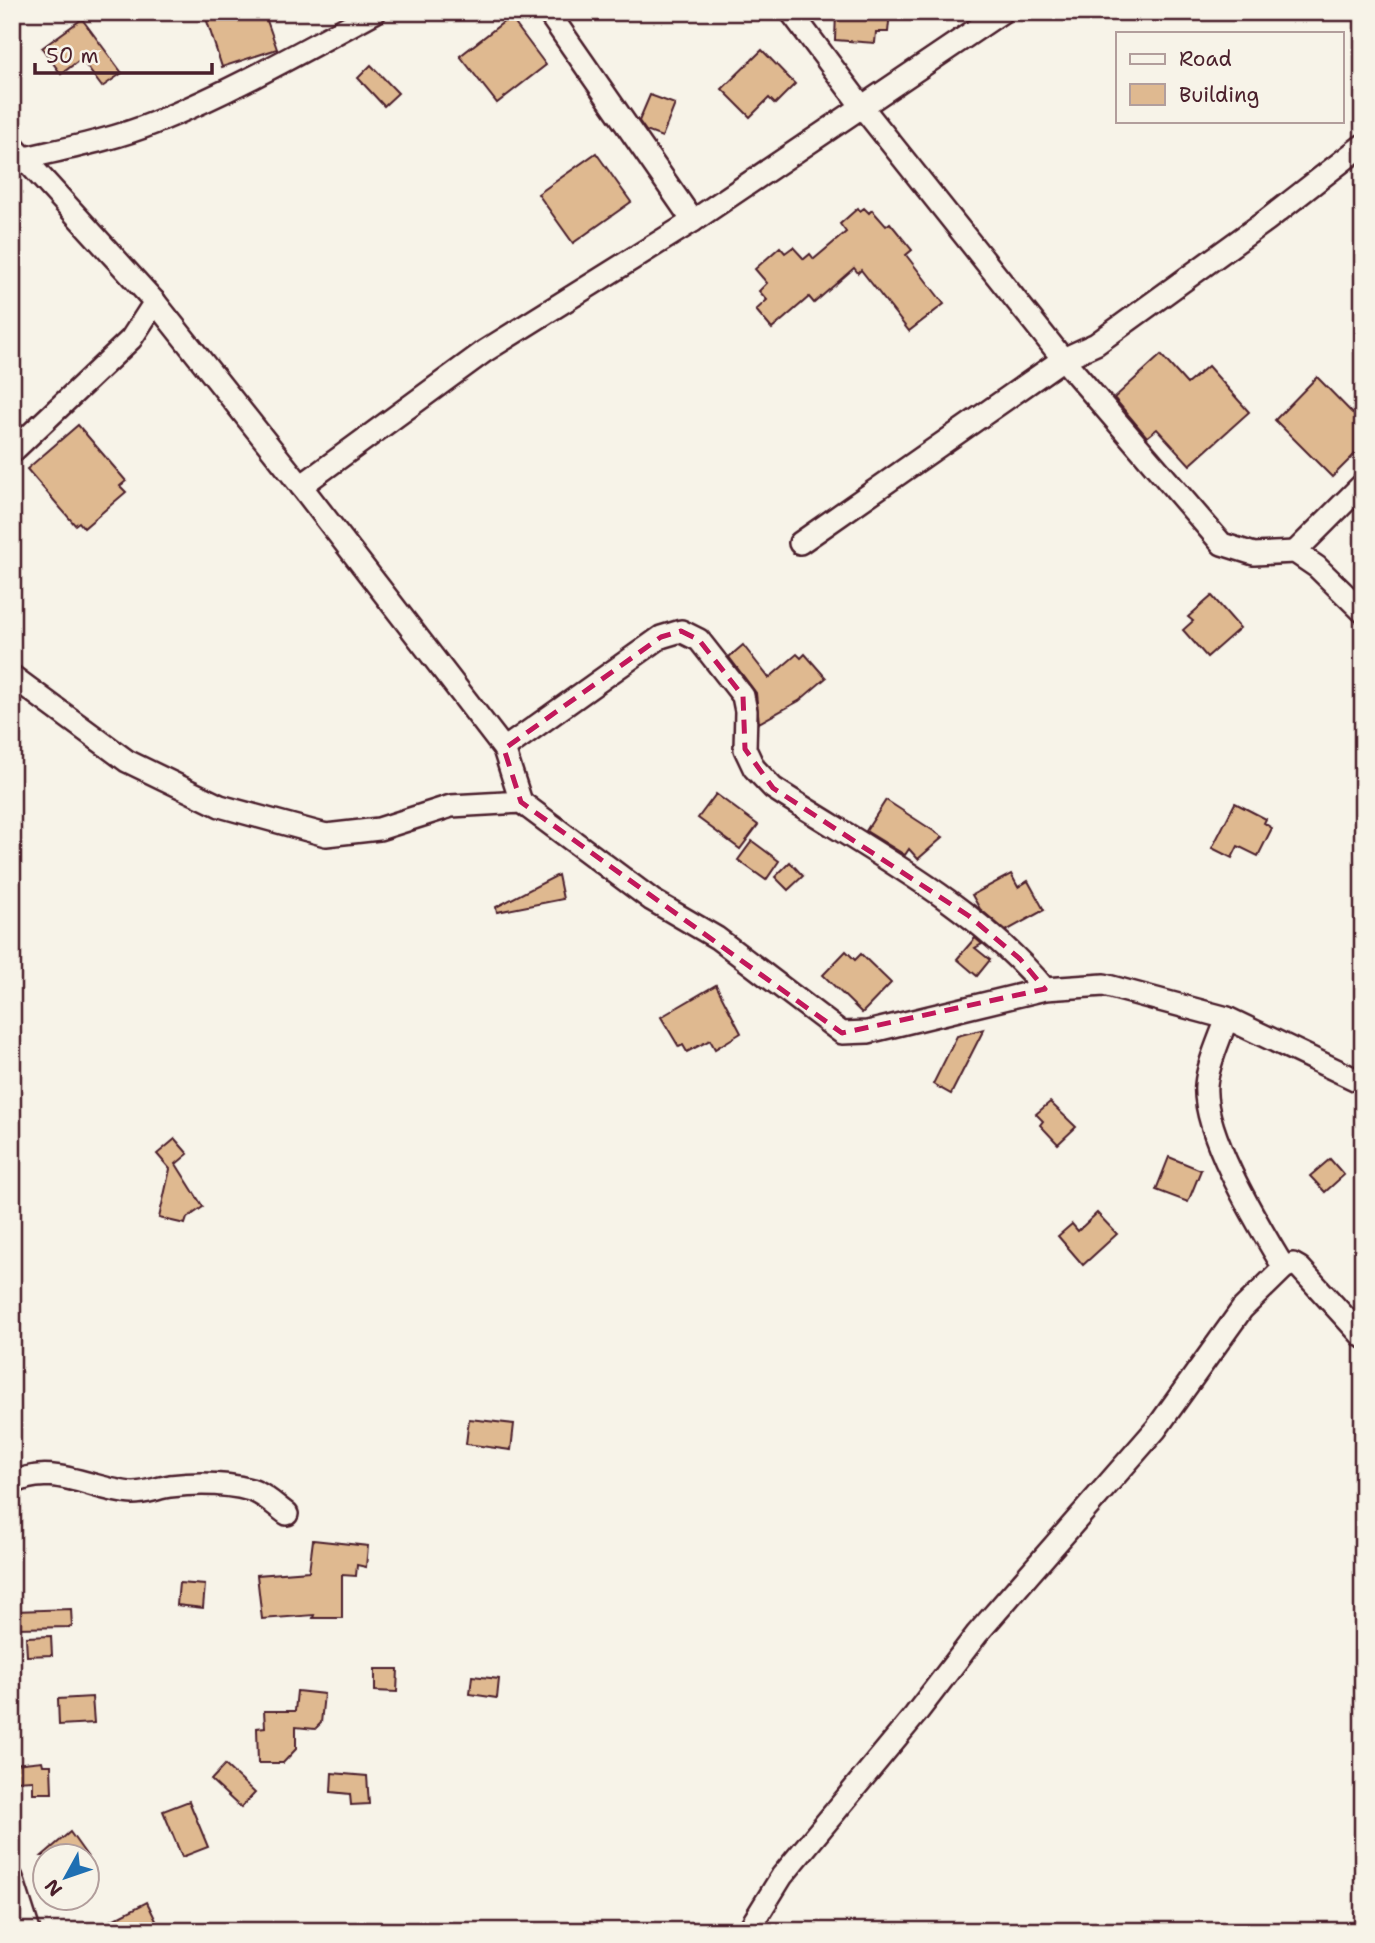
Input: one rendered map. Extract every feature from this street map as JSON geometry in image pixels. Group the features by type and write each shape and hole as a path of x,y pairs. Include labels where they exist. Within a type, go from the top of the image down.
{"street":[{"path":"18,151 101,141 154,123 237,84 375,12"},
{"path":"548,12 693,222"},
{"path":"791,12 863,108 1063,359 1222,544 1254,554 1295,552 1317,567 1363,612"},
{"path":"301,486 485,351 693,222 1002,12"},
{"path":"800,543 1063,359 1096,344 1363,145"},
{"path":"18,151 155,302 301,486 504,749 521,802 652,900 717,938 842,1033 868,1032 1045,989 1104,985 1227,1018 1363,1083"},
{"path":"12,452 131,339 155,302"},
{"path":"1295,552 1363,484"},
{"path":"504,749 661,637 681,631 699,640 743,696 746,712 745,749 754,768 773,788 969,916 1020,959 1045,989"},
{"path":"12,676 127,761 220,806 326,835 379,829 451,806 521,802"},
{"path":"1227,1018 1206,1083 1207,1101 1237,1187 1284,1268"},
{"path":"748,1931 782,1876 915,1715 976,1634 1156,1429 1242,1309 1284,1268 1293,1264 1300,1268 1363,1337"},
{"path":"12,1484 23,1478 45,1476 79,1479 137,1493 168,1486 226,1485 254,1491 287,1514"},
{"path":"12,1878 29,1931"}],"highlighted area":[{"path":"681,631 699,640 743,696 745,749 773,788 969,916 1020,959 1045,989 842,1033 521,802 504,749 661,637"}],"building":[{"path":"204,12 264,12 277,49 222,67"},
{"path":"836,12 890,12 888,32 876,32 875,43 835,40"},
{"path":"510,17 546,65 497,103 460,56"},
{"path":"82,19 122,73 102,87 81,59 61,74 42,48"},
{"path":"762,50 795,84 775,104 769,98 750,117 722,89"},
{"path":"371,65 398,93 384,106 358,78"},
{"path":"650,95 675,104 662,137 646,131 639,121"},
{"path":"596,153 631,202 573,243 538,194"},
{"path":"858,208 860,211 864,208 869,213 872,210 886,226 890,223 912,250 906,255 944,304 909,331 861,270 858,273 854,268 814,303 809,297 772,329 756,310 767,300 759,291 767,283 755,269 780,247 785,253 793,247 804,259 810,254 814,259 846,232 840,224"},
{"path":"1161,355 1187,384 1208,366 1249,412 1190,465 1157,429 1147,437 1114,398"},
{"path":"1317,377 1363,424 1363,446 1332,477 1275,420"},
{"path":"78,425 126,481 120,486 126,492 84,528 79,522 75,525 27,469"},
{"path":"1212,596 1240,628 1207,657 1183,630 1193,621 1188,617"},
{"path":"743,645 769,678 797,654 801,658 805,654 826,678 799,701 759,723 756,693 729,657"},
{"path":"716,794 758,825 740,849 698,818"},
{"path":"886,800 943,837 918,859 909,849 905,855 866,831"},
{"path":"1235,803 1266,819 1264,823 1272,828 1258,856 1238,846 1232,858 1212,848"},
{"path":"752,841 779,861 766,880 738,860"},
{"path":"790,862 803,876 788,890 775,877"},
{"path":"1011,874 1018,887 1028,881 1044,910 1006,931 980,909 972,895"},
{"path":"558,875 563,899 497,912 496,907"},
{"path":"975,938 982,944 975,948 990,960 977,976 957,959"},
{"path":"846,951 855,960 861,954 891,983 862,1013 823,975"},
{"path":"716,985 741,1033 715,1049 710,1040 687,1052 683,1045 679,1047 661,1017"},
{"path":"984,1029 951,1094 933,1084 957,1036"},
{"path":"1050,1102 1076,1127 1058,1144 1040,1125 1043,1121 1036,1114"},
{"path":"175,1139 188,1154 176,1164 203,1207 187,1218 185,1224 159,1218 170,1169 157,1154"},
{"path":"1169,1157 1201,1170 1188,1202 1156,1190"},
{"path":"1330,1159 1344,1175 1325,1192 1310,1176"},
{"path":"1097,1213 1117,1234 1083,1265 1058,1236 1072,1224 1078,1231"},
{"path":"469,1419 514,1424 511,1450 466,1444"},
{"path":"313,1540 368,1546 366,1567 357,1565 356,1576 342,1575 342,1618 313,1618 314,1615 262,1619 257,1575 309,1571"},
{"path":"179,1583 205,1585 203,1608 177,1605"},
{"path":"71,1609 72,1627 15,1628 15,1611"},
{"path":"51,1636 52,1655 27,1656 26,1637"},
{"path":"375,1669 398,1669 397,1692 375,1691"},
{"path":"472,1676 499,1679 497,1698 470,1694"},
{"path":"297,1691 324,1694 321,1723 315,1729 296,1727 296,1749 283,1763 258,1763 257,1728 265,1727 264,1711 295,1711"},
{"path":"92,1697 94,1723 59,1725 58,1699"},
{"path":"42,1761 43,1765 51,1765 52,1793 33,1793 33,1780 15,1781 14,1764"},
{"path":"225,1765 255,1793 241,1808 211,1780"},
{"path":"332,1773 367,1776 369,1804 351,1805 350,1794 331,1792"},
{"path":"189,1801 208,1847 182,1857 163,1811"},
{"path":"70,1832 77,1842 58,1842"},
{"path":"147,1902 161,1931 91,1931"}]}
